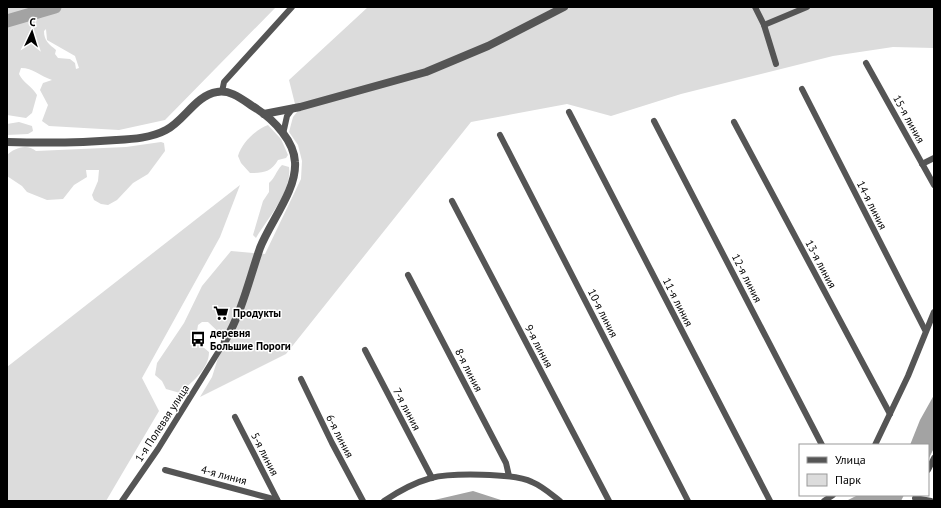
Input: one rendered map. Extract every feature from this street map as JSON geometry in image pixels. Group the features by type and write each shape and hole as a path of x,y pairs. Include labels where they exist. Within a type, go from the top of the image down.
{"street":[{"path":"222,92 224,82 292,7"},
{"path":"264,114 293,108 426,72 488,46 564,7"},
{"path":"755,7 764,25 776,64"},
{"path":"764,25 807,7"},
{"name":"15-я линия","path":"866,62 934,185"},
{"name":"14-я линия","path":"802,89 925,330"},
{"path":"7,142 47,144 92,142 154,135 167,130 176,124 210,94 222,92 236,95 264,114 283,134 294,154 294,177 261,248 241,308 225,341"},
{"path":"283,134 287,116 293,108"},
{"name":"11-я линия","path":"569,112 770,501"},
{"name":"12-я линия","path":"654,121 821,444"},
{"name":"13-я линия","path":"734,122 890,414"},
{"name":"10-я линия","path":"500,135 688,501"},
{"path":"922,164 934,158"},
{"name":"9-я линия","path":"452,201 609,501"},
{"name":"8-я линия","path":"408,275 506,463 509,476"},
{"path":"875,444 908,376 925,330 934,312"},
{"name":"1-я Полевая улица","path":"122,501 158,449 225,341"},
{"name":"7-я линия","path":"365,350 432,478"},
{"name":"6-я линия","path":"302,379 332,443 363,501"},
{"name":"5-я линия","path":"235,417 278,500"},
{"path":"929,468 934,458"},
{"name":"4-я линия","path":"165,470 278,500"},
{"path":"384,501 404,488 432,478 474,475 509,476 531,481 560,501"},
{"path":"915,498 931,501"}],"green space":[{"path":"7,7 276,7 165,120 119,130 49,126 42,121 48,105 40,90 43,83 52,80 25,68 21,68 19,74 37,95 32,113 26,118 7,115","holes":["46,29 47,40 75,56 79,68 76,69 75,63 70,59 58,58 55,54 56,50 47,42 44,31"]},
{"path":"368,7 934,7 934,48 893,47 833,56 681,94 611,116 567,104 471,122 286,354 200,397 212,377 218,358 228,341 208,322 202,322 198,325 196,337 203,347 209,352 203,370 180,393 166,389 162,381 155,375 157,363 184,323 202,286 231,251 265,254 301,179 302,161 298,145 289,132 293,117 297,112 289,80"},
{"path":"19,122 32,126 33,131 28,134 7,135 7,124"},
{"path":"268,125 281,139 288,155 286,158 278,160 273,167 267,171 250,173 241,163 238,156 243,146 250,138 258,130"},
{"path":"161,142 164,143 165,151 148,174 133,183 117,200 108,205 101,204 94,200 92,195 98,181 99,170 86,170 87,177 74,185 63,199 47,200 27,192 22,186 7,176 7,155 13,150 21,147 29,147 36,151 126,147"},
{"path":"282,165 289,167 287,186 278,204 256,238 253,235 263,201 269,192 269,183"},
{"path":"240,185 220,237 142,378 159,411 106,501 7,501 7,367"}],"shaded area":[{"path":"934,395 934,448 929,458 929,444 910,444 920,420"},
{"path":"473,491 504,501 430,501"},
{"path":"856,496 904,496 901,501 846,501"}],"waterway":[{"path":"7,21 55,7"}],"place":[{"name":"Продукты","path":"221,313"},
{"name":"деревня Большие Пороги","path":"198,339"}]}
